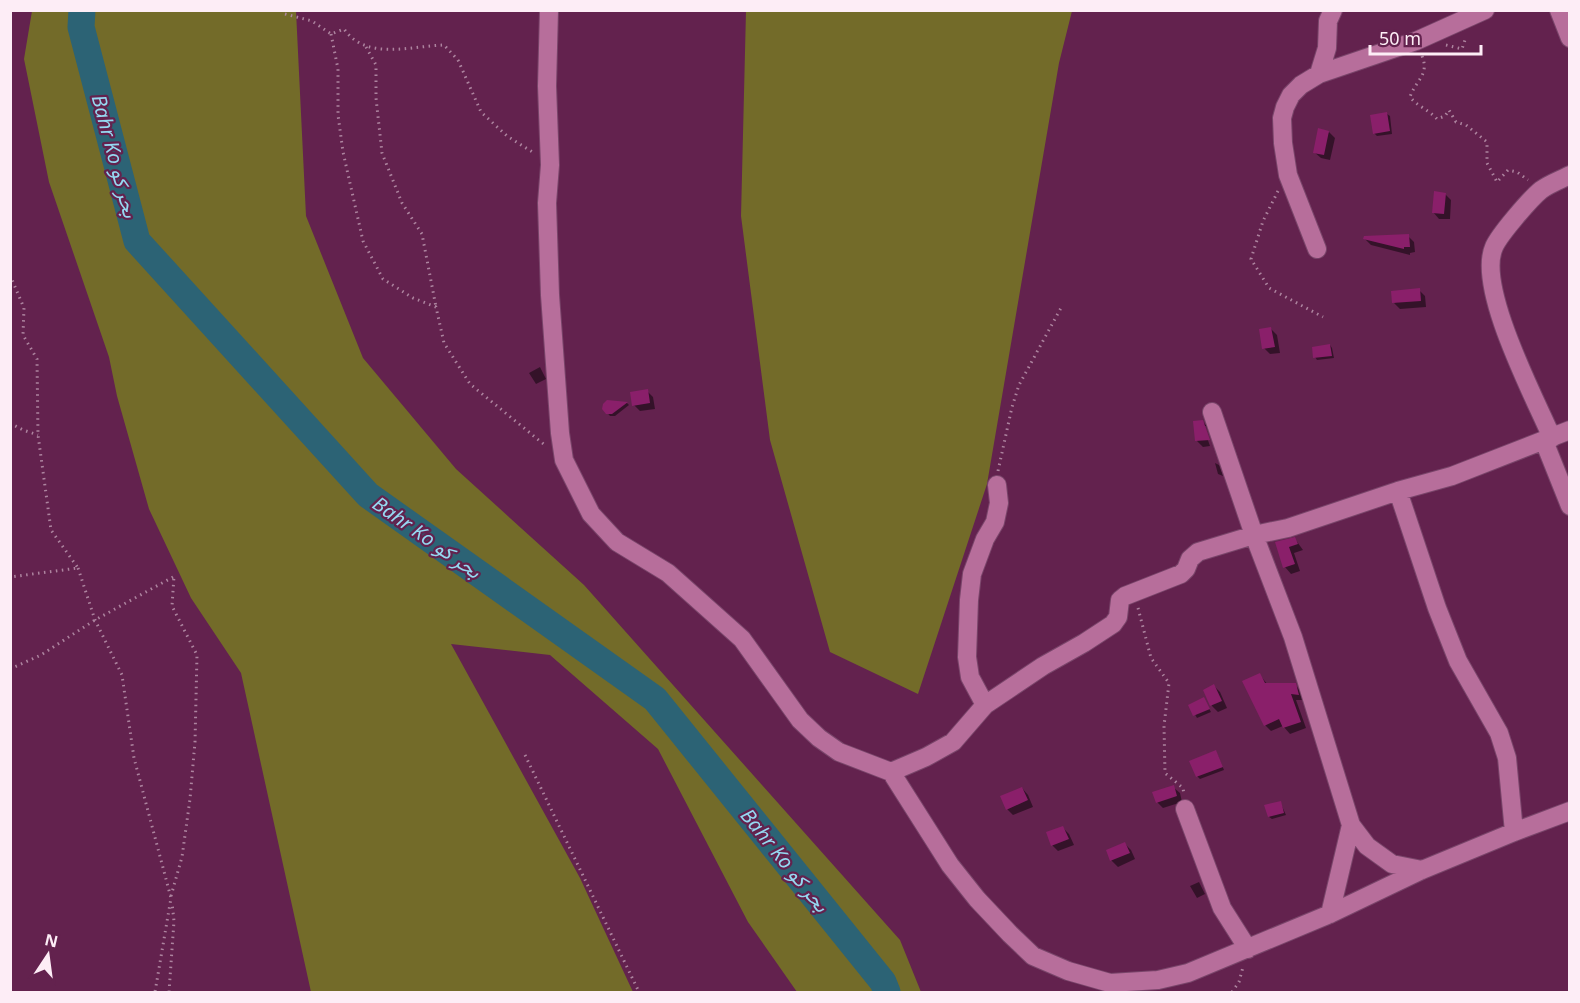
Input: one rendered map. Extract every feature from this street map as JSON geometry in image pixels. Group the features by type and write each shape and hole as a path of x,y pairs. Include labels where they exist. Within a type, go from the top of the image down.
{"street":[{"path":"549,10 547,86 550,165 547,203 549,273 560,433 564,460 591,514 617,542 668,573 742,639 800,720 819,738 839,752 891,772 951,865 976,899 1033,956 1068,971 1110,983 1158,980 1188,973 1330,914 1422,870 1514,831 1569,811"},
{"path":"1319,74 1327,48 1328,21 1333,10"},
{"path":"1436,32 1445,10"},
{"path":"1317,249 1288,175 1282,131 1285,106 1291,95 1301,85 1319,74 1416,41 1485,10"},
{"path":"1559,10 1569,38"},
{"path":"1327,48 1354,62"},
{"path":"1569,175 1542,189 1516,218 1494,247 1491,266 1494,297 1505,331 1548,440 1569,506"},
{"path":"1212,412 1254,535 1293,637 1351,825 1367,846 1392,864 1422,870"},
{"path":"891,772 953,742 985,705 1043,666 1113,624 1118,617 1120,600 1125,596 1181,574 1190,559 1198,552 1254,535 1288,528 1398,491 1452,476 1569,430"},
{"path":"985,705 970,678 967,657 969,600 975,566 985,539 995,522 999,504 997,485"},
{"path":"1398,491 1437,608 1458,661 1499,733 1507,758 1514,831"},
{"path":"1185,809 1222,908 1248,949"},
{"path":"1330,914 1351,825"}],"path":[{"path":"285,14 312,21 331,34 338,69 338,115 343,152 363,241 383,279 413,298 436,307"},
{"path":"331,34 344,29 351,38 366,47 384,49 444,45 458,60 481,112 507,136 550,165"},
{"path":"1416,41 1418,53 1425,64 1422,80 1410,97 1437,119 1445,117 1449,110 1456,122 1466,125 1487,142 1487,163 1497,182 1508,170 1517,172 1542,189"},
{"path":"366,47 376,65 376,98 382,153 402,203 422,234 444,343 470,384 564,460"},
{"path":"1288,175 1284,178 1263,221 1251,259 1269,288 1323,317"},
{"path":"10,275 24,308 23,335 37,359 38,435 51,530 78,568 95,620 122,675 134,758 171,898 174,921 170,993"},
{"path":"997,485 999,462 1019,385 1062,306"},
{"path":"10,423 38,435"},
{"path":"10,578 78,568"},
{"path":"10,669 41,655 95,620 174,576 172,606 197,655 195,742 182,857 171,898 155,993"},
{"path":"1135,592 1151,658 1169,683 1164,726 1165,773 1183,788 1185,809"},
{"path":"525,755 639,993"},
{"path":"1232,993 1239,982 1248,949"}],"shaded area":[{"path":"32,11 296,11 306,216 363,358 456,469 584,585 900,940 921,992 797,992 748,922 658,749 550,655 451,644 580,878 633,992 311,992 241,673 191,598 149,509 117,396 109,357 49,182 24,59"},
{"path":"746,11 1072,11 1059,63 987,484 918,694 830,652 770,440 741,216"}],"building":[{"path":"1387,112 1390,131 1373,134 1370,115"},
{"path":"1318,128 1329,131 1324,155 1313,153"},
{"path":"1434,191 1446,193 1444,214 1432,213"},
{"path":"1409,234 1410,247 1404,247 1404,249 1363,239 1364,236"},
{"path":"1420,288 1421,301 1392,303 1391,291"},
{"path":"1271,327 1275,347 1262,349 1259,329"},
{"path":"1330,344 1332,356 1313,358 1312,347"},
{"path":"648,389 650,403 632,406 630,392"},
{"path":"607,400 628,402 612,414 606,414 602,409"},
{"path":"1203,420 1210,440 1195,441 1193,421"},
{"path":"1295,537 1298,544 1289,547 1295,564 1283,568 1275,542"},
{"path":"1260,673 1265,683 1296,683 1299,695 1291,694 1301,722 1283,728 1279,719 1264,726 1242,681"},
{"path":"1214,684 1222,701 1210,706 1203,690"},
{"path":"1204,697 1210,709 1193,716 1188,705"},
{"path":"1216,750 1223,767 1196,777 1189,761"},
{"path":"1174,785 1177,796 1156,803 1152,792"},
{"path":"1022,787 1028,800 1006,810 1000,796"},
{"path":"1281,801 1284,813 1268,817 1264,805"},
{"path":"1063,826 1069,839 1051,846 1046,832"},
{"path":"1125,842 1130,853 1110,861 1106,850"}],"waterway":[{"name":"Bahr Ko بحر كو","path":"82,10 81,27 137,241 368,495 655,699 883,982 887,992"}]}
